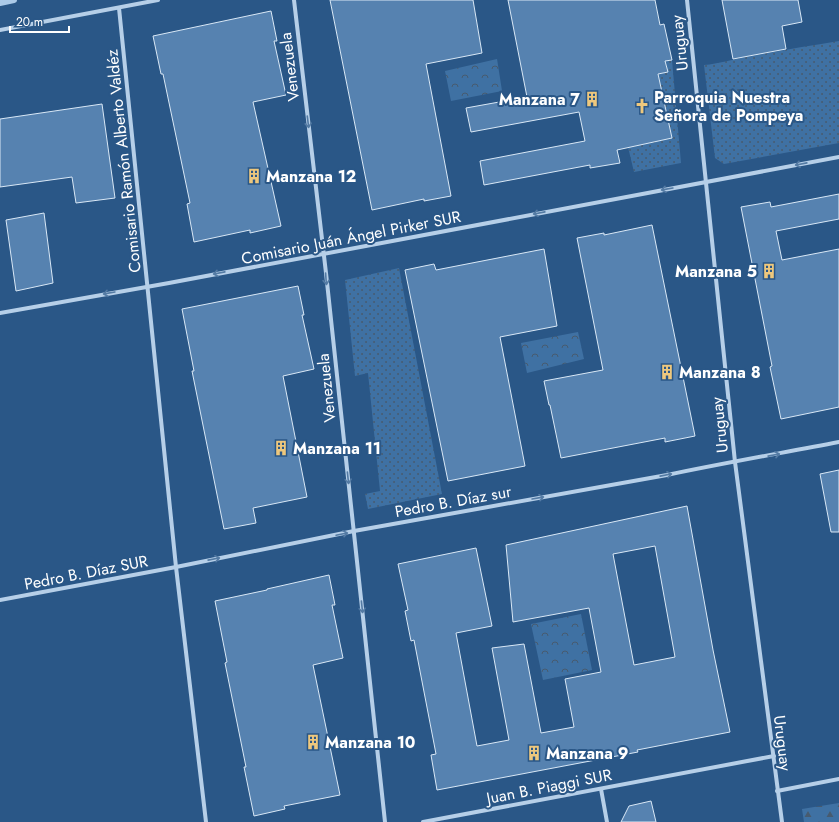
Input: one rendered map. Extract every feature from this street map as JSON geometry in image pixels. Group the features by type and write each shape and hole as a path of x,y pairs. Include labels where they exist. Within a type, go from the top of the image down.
{"street":[{"path":"0,30 158,0"},
{"name":"Venezuela","path":"294,0 354,531 385,822"},
{"name":"Uruguay","path":"687,0 735,462 782,822"},
{"name":"Comisario Ramón Alberto Valdéz","path":"119,8 176,567 206,822"},
{"name":"Comisario Juán Ángel Pirker SUR","path":"0,313 148,287 839,157"},
{"name":"Pedro B. Díaz sur","path":"176,567 354,531 667,475 706,466 735,462 839,442"},
{"name":"Pedro B. Díaz SUR","path":"0,600 176,567"},
{"name":"Juan B. Piaggi SUR","path":"423,822 774,756"},
{"path":"777,791 839,779"},
{"path":"601,789 607,822"}],"green space":[{"path":"839,41 839,143 724,164 715,158 704,65"},
{"path":"497,59 502,91 451,101 445,71"},
{"path":"672,60 681,163 634,172 628,147 672,138 658,74 668,72 665,61"},
{"path":"399,268 442,494 368,509 365,494 380,491 368,373 355,376 345,280"},
{"path":"578,332 584,359 527,373 521,343"},
{"path":"581,614 592,670 543,680 531,624"},
{"path":"839,803 839,822 804,822 802,809"}],"building":[{"path":"330,0 473,0 482,53 426,64 451,196 424,201 424,199 372,210"},
{"path":"508,0 655,0 660,25 664,24 672,60 665,61 668,72 658,74 672,138 617,150 620,163 590,168 590,165 484,185 480,161 585,141 579,112 471,132 466,108 527,97"},
{"path":"722,0 798,0 802,22 782,26 786,49 733,59"},
{"path":"271,11 277,41 274,41 286,95 253,102 281,226 250,233 250,230 194,242 187,204 190,203 163,74 161,74 153,36"},
{"path":"102,104 115,198 76,203 72,177 0,187 0,119"},
{"path":"839,194 839,219 776,231 782,260 839,249 839,407 781,419 741,207 770,202 771,207"},
{"path":"44,213 53,283 16,291 6,220"},
{"path":"652,225 695,436 665,442 665,438 561,458 544,381 603,370 577,238 604,233 604,235"},
{"path":"544,249 557,326 500,337 525,466 448,481 405,270 434,264 436,270"},
{"path":"298,286 304,315 302,315 314,369 283,376 307,497 253,508 256,523 224,529 192,371 194,371 182,309"},
{"path":"839,470 839,532 831,532 820,474"},
{"path":"687,506 713,650 730,732 637,750 638,752 437,790 431,755 436,754 414,640 411,641 405,611 408,610 398,564 476,548 492,626 456,633 477,746 509,740 492,648 524,644 541,733 574,727 565,679 601,672 589,608 513,622 506,545","holes":["655,546 675,657 634,665 613,554"]},
{"path":"329,575 335,605 332,605 343,658 313,665 340,795 284,806 285,809 254,816 244,767 246,767 225,663 227,662 215,601"},
{"path":"651,801 656,822 621,822 629,806"}],"waterway":[{"path":"0,3 14,0"}],"place":[{"name":"Manzana 7","path":"592,99"},
{"name":"Parroquia Nuestra Señora de Pompeya","path":"642,106"},
{"name":"Manzana 12","path":"254,176"},
{"name":"Manzana 5","path":"769,271"},
{"name":"Manzana 8","path":"667,372"},
{"name":"Manzana 11","path":"281,448"},
{"name":"Manzana 10","path":"313,742"},
{"name":"Manzana 9","path":"534,753"}]}
